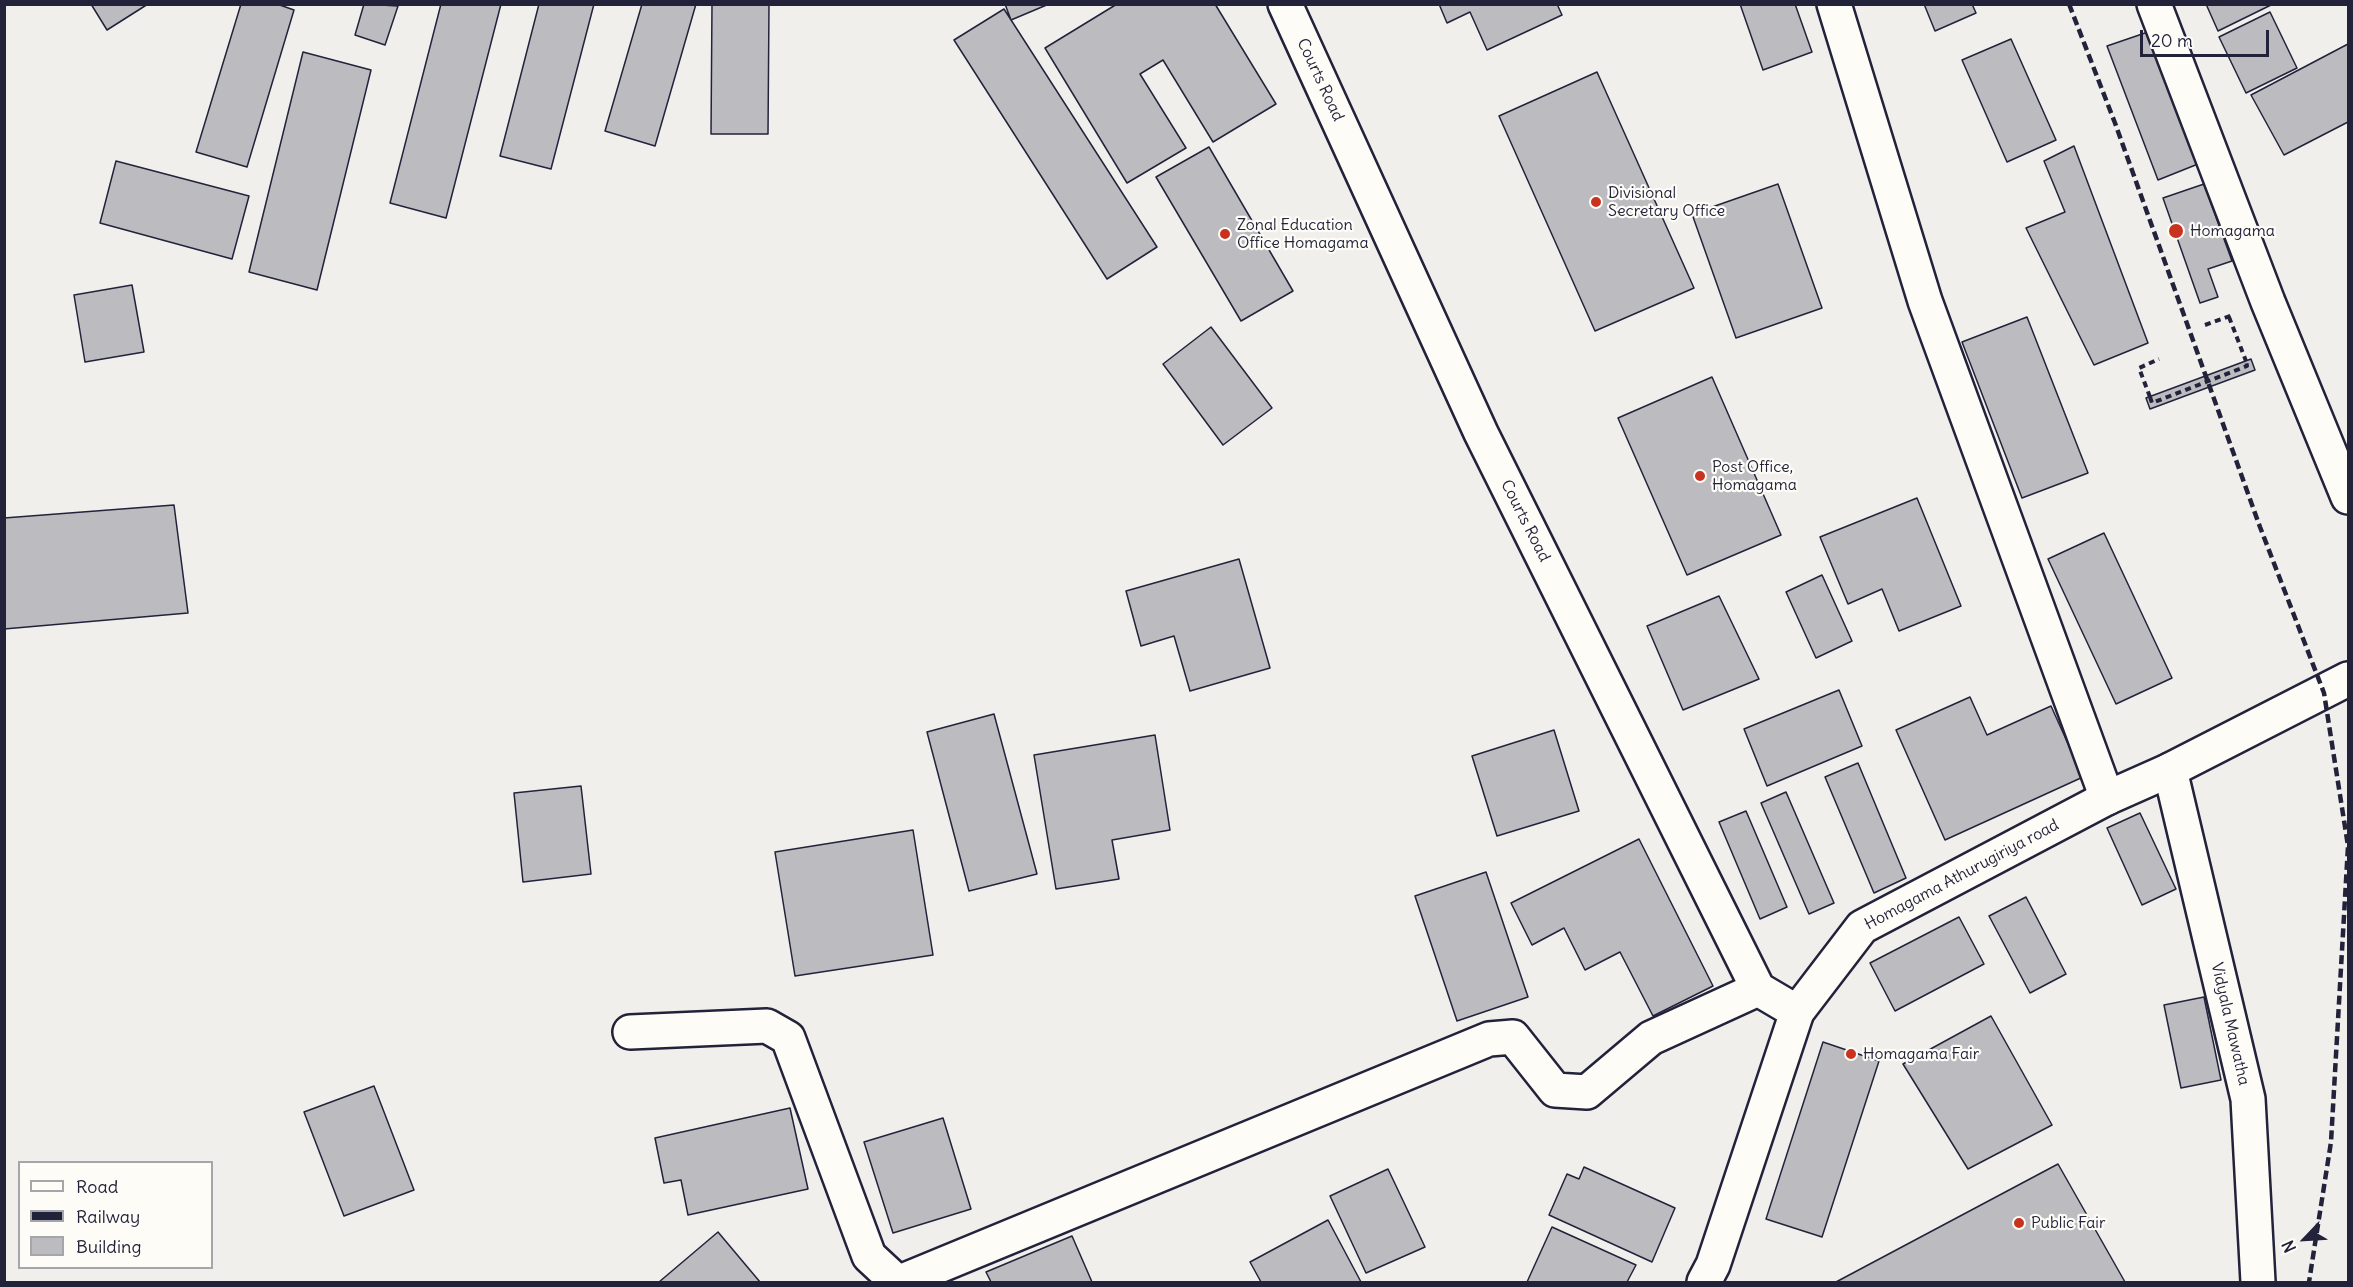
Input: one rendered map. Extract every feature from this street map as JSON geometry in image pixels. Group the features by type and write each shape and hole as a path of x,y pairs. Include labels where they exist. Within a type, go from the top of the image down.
{"street":[{"name":"Courts Road","path":"1286,4 1481,433 1758,989"},
{"path":"1834,4 1925,301 2107,798"},
{"path":"2154,4 2268,302 2349,497"},
{"name":"Homagama Athurugiriya road","path":"1704,1282 1713,1265 1797,1012 1862,927 2107,798 2170,770 2349,679"},
{"name":"Vidyala Mawatha","path":"2170,770 2248,1099 2258,1282"},
{"path":"630,1032 767,1026 788,1038 869,1256 899,1282 1489,1039 1513,1036 1555,1090 1587,1092 1651,1038 1758,989 1797,1012"}],"path":[{"path":"2158,360 2139,368 2152,403 2247,366 2229,317 2205,325"}],"building":[{"path":"91,4 148,4 107,30"},
{"path":"241,4 277,4 294,10 247,167 196,152"},
{"path":"364,4 398,6 385,45 355,35"},
{"path":"441,4 501,4 446,218 390,203"},
{"path":"539,4 594,4 551,169 500,156"},
{"path":"642,4 696,4 655,146 605,131"},
{"path":"712,4 769,4 768,134 711,134"},
{"path":"1005,4 1049,4 1011,20"},
{"path":"1117,4 1215,4 1276,104 1213,142 1163,60 1140,74 1186,148 1127,183 1045,48"},
{"path":"1439,4 1557,4 1562,15 1487,50 1470,12 1447,23"},
{"path":"1740,4 1795,4 1812,52 1763,70"},
{"path":"1924,4 1972,4 1976,13 1935,31"},
{"path":"2206,4 2273,4 2218,31"},
{"path":"1004,9 1157,247 1107,279 954,40"},
{"path":"2270,12 2297,68 2246,93 2219,37"},
{"path":"2148,32 2198,164 2158,180 2107,46"},
{"path":"2011,39 2056,140 2007,162 1962,60"},
{"path":"2348,44 2348,122 2284,155 2251,95"},
{"path":"303,52 371,70 317,290 249,272"},
{"name":"Divisional Secretary Office","path":"1597,72 1694,288 1595,331 1499,116"},
{"path":"2074,146 2148,343 2094,365 2026,228 2065,212 2044,161"},
{"name":"Zonal Education Office Homagama","path":"1209,147 1293,291 1241,321 1156,177"},
{"path":"116,161 249,196 232,259 100,223"},
{"path":"1778,184 1822,308 1736,338 1692,214"},
{"path":"2204,184 2232,261 2208,269 2218,297 2200,303 2163,198"},
{"path":"132,285 144,352 85,362 74,295"},
{"path":"2027,317 2088,473 2022,498 1962,342"},
{"path":"1211,327 1272,408 1223,445 1163,364"},
{"path":"2251,359 2255,370 2150,409 2146,398"},
{"name":"Post Office, Homagama","path":"1712,377 1781,535 1687,575 1618,418"},
{"path":"1917,498 1961,606 1899,631 1882,589 1848,604 1820,537"},
{"path":"174,505 188,613 4,629 4,518"},
{"path":"2104,533 2172,678 2116,704 2048,559"},
{"path":"1239,559 1270,668 1190,691 1174,636 1141,646 1126,591"},
{"path":"1822,575 1852,641 1816,658 1786,592"},
{"path":"1719,596 1759,679 1683,710 1647,626"},
{"path":"1839,690 1862,746 1767,786 1744,729"},
{"path":"1970,697 1987,735 2051,706 2083,777 1945,840 1896,730"},
{"path":"994,714 1037,874 969,891 927,732"},
{"path":"1554,730 1579,811 1497,836 1472,756"},
{"path":"1155,735 1170,830 1112,840 1119,879 1056,889 1034,755"},
{"path":"1858,763 1906,878 1874,893 1825,777"},
{"path":"581,786 591,874 523,882 514,793"},
{"path":"1786,792 1834,903 1809,914 1761,803"},
{"path":"1746,811 1787,907 1760,919 1719,822"},
{"path":"2140,813 2176,889 2142,905 2107,828"},
{"path":"913,830 933,955 795,976 775,852"},
{"path":"1639,839 1713,986 1653,1016 1620,952 1585,970 1564,928 1532,945 1511,903"},
{"path":"1486,872 1528,997 1457,1021 1415,896"},
{"path":"2026,897 2066,974 2030,993 1989,916"},
{"path":"1959,917 1984,964 1895,1011 1870,963"},
{"path":"2204,997 2221,1080 2181,1088 2164,1005"},
{"path":"1991,1016 2052,1125 1968,1169 1903,1064"},
{"path":"1823,1042 1879,1061 1822,1237 1766,1219"},
{"path":"374,1086 414,1190 344,1216 304,1112"},
{"path":"790,1108 808,1189 688,1215 681,1180 664,1183 655,1138"},
{"path":"943,1118 971,1209 893,1233 864,1142"},
{"name":"Public Fair","path":"2058,1164 2125,1282 1836,1282"},
{"path":"1584,1167 1675,1208 1652,1262 1549,1215 1567,1174 1579,1179"},
{"path":"1388,1169 1425,1247 1366,1273 1330,1196"},
{"path":"1328,1220 1361,1282 1261,1282 1250,1262"},
{"path":"1552,1227 1636,1265 1627,1282 1527,1282"},
{"path":"718,1232 760,1282 659,1282"},
{"path":"1072,1236 1092,1282 991,1282 986,1272"}],"railway":[{"path":"2069,4 2115,123 2260,527 2324,693 2348,846 2331,1142 2309,1282"}],"place":[{"name":"Divisional Secretary Office","path":"1596,202"},
{"name":"Homagama","path":"2176,231"},
{"name":"Zonal Education Office Homagama","path":"1225,234"},
{"name":"Post Office, Homagama","path":"1700,476"},
{"name":"Homagama Fair","path":"1851,1054"},
{"name":"Public Fair","path":"2019,1223"}]}
